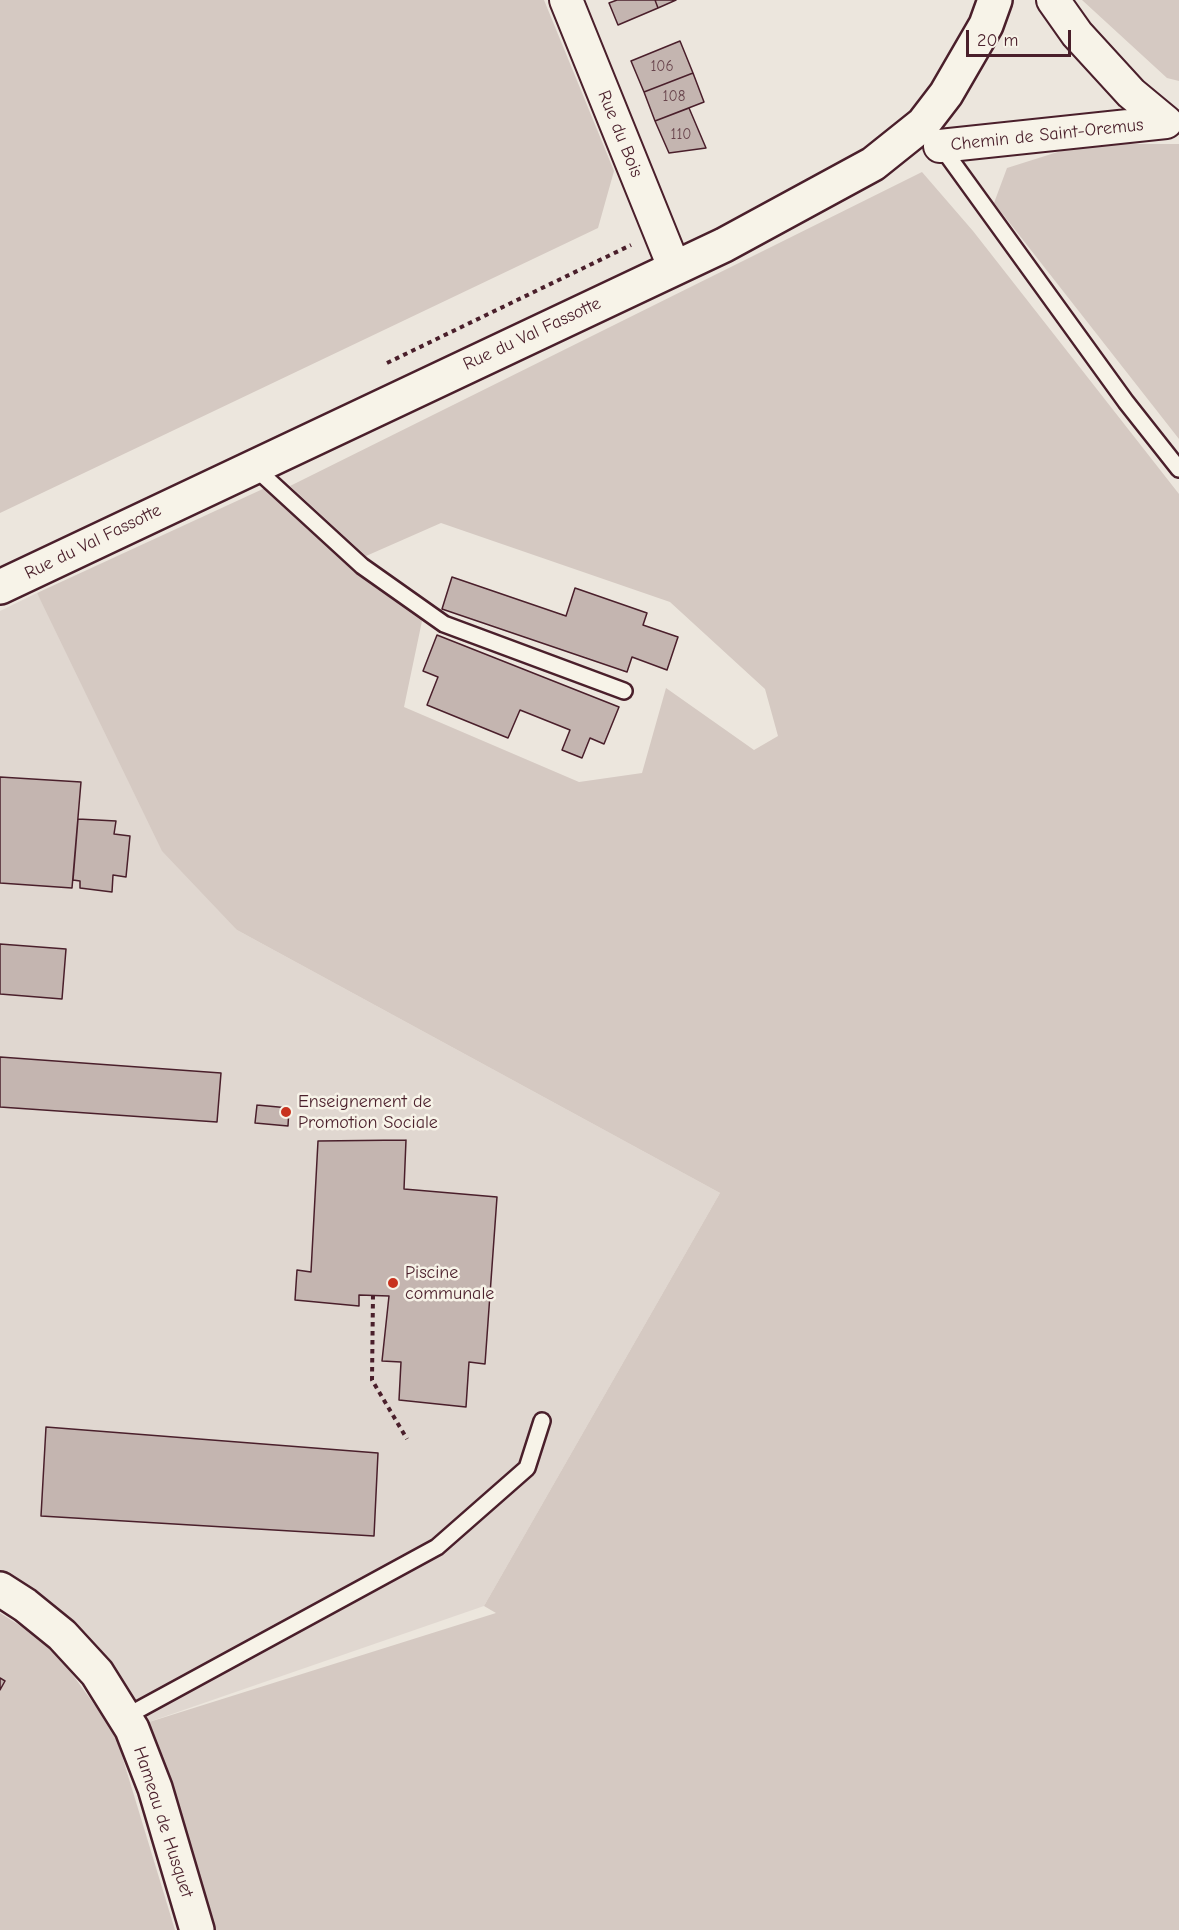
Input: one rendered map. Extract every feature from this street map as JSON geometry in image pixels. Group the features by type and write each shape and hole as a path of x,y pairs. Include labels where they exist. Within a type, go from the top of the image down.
{"street":[{"name":"Rue du Bois","path":"566,0 674,267"},
{"name":"Rue du Val Fassotte","path":"0,587 253,465 724,245 873,164 932,135 946,94 986,25 995,0"},
{"name":"Chemin de Saint-Oremus","path":"932,135 1166,122 1131,93 1077,34 1053,0"},
{"name":"Hameau de Husquet","path":"0,1589 25,1605 62,1635 97,1672 125,1717 155,1788 196,1930"}],"lane":[{"path":"932,135 1126,402 1179,469"},
{"path":"253,465 362,566 444,624 624,691"},
{"path":"125,1717 437,1547 527,1468 542,1421"}],"path":[{"path":"385,364 631,245 633,234"},
{"path":"373,1295 372,1380 407,1439"}],"shaded area":[{"path":"0,0 544,0 614,171 598,228 0,513"},
{"path":"1082,0 1179,0 1179,81 1167,78"},
{"path":"1083,144 1179,144 1179,439 994,203 1007,168"},
{"path":"922,172 973,231 1179,494 1179,1930 212,1930 146,1723 496,1613 484,1606 720,1193 237,930 162,851 37,593 265,488 357,574 422,621 404,707 579,782 642,773 666,688 754,750 778,736 765,689 670,602 441,523 366,556 290,486"},
{"name":"Enseignement de Promotion Sociale","path":"37,593 237,930 720,1193 484,1606 146,1723 0,1578 0,611"},
{"path":"0,1613 51,1645 115,1733 175,1930 0,1930"}],"building":[{"path":"617,0 655,0 658,8 618,25 609,3"},
{"path":"655,0 676,0 658,8"},
{"path":"680,41 693,73 644,92 631,61"},
{"path":"693,73 704,102 655,121 644,92"},
{"path":"689,108 706,148 669,153 655,121"},
{"path":"452,577 566,616 575,588 647,613 643,625 678,637 667,670 632,657 627,672 442,609"},
{"path":"437,635 619,707 604,744 590,738 582,758 562,750 570,730 520,710 508,738 427,705 438,677 423,671"},
{"path":"0,777 81,782 72,888 0,883"},
{"path":"78,819 116,821 114,834 130,836 126,877 113,875 112,892 80,888 80,881 73,880"},
{"path":"0,944 66,949 62,999 0,994"},
{"path":"0,1057 221,1073 217,1122 0,1107"},
{"path":"257,1105 289,1108 288,1126 255,1123"},
{"name":"Piscine communale","path":"406,1140 404,1189 497,1197 485,1364 469,1362 466,1407 399,1400 401,1362 382,1361 389,1296 359,1295 359,1306 295,1300 297,1270 311,1272 318,1141"},
{"path":"46,1427 378,1453 374,1536 41,1516"},
{"path":"0,1678 5,1681 0,1690"}],"place":[{"name":"Enseignement de Promotion Sociale","path":"286,1112"},
{"name":"Piscine communale","path":"393,1283"}]}
